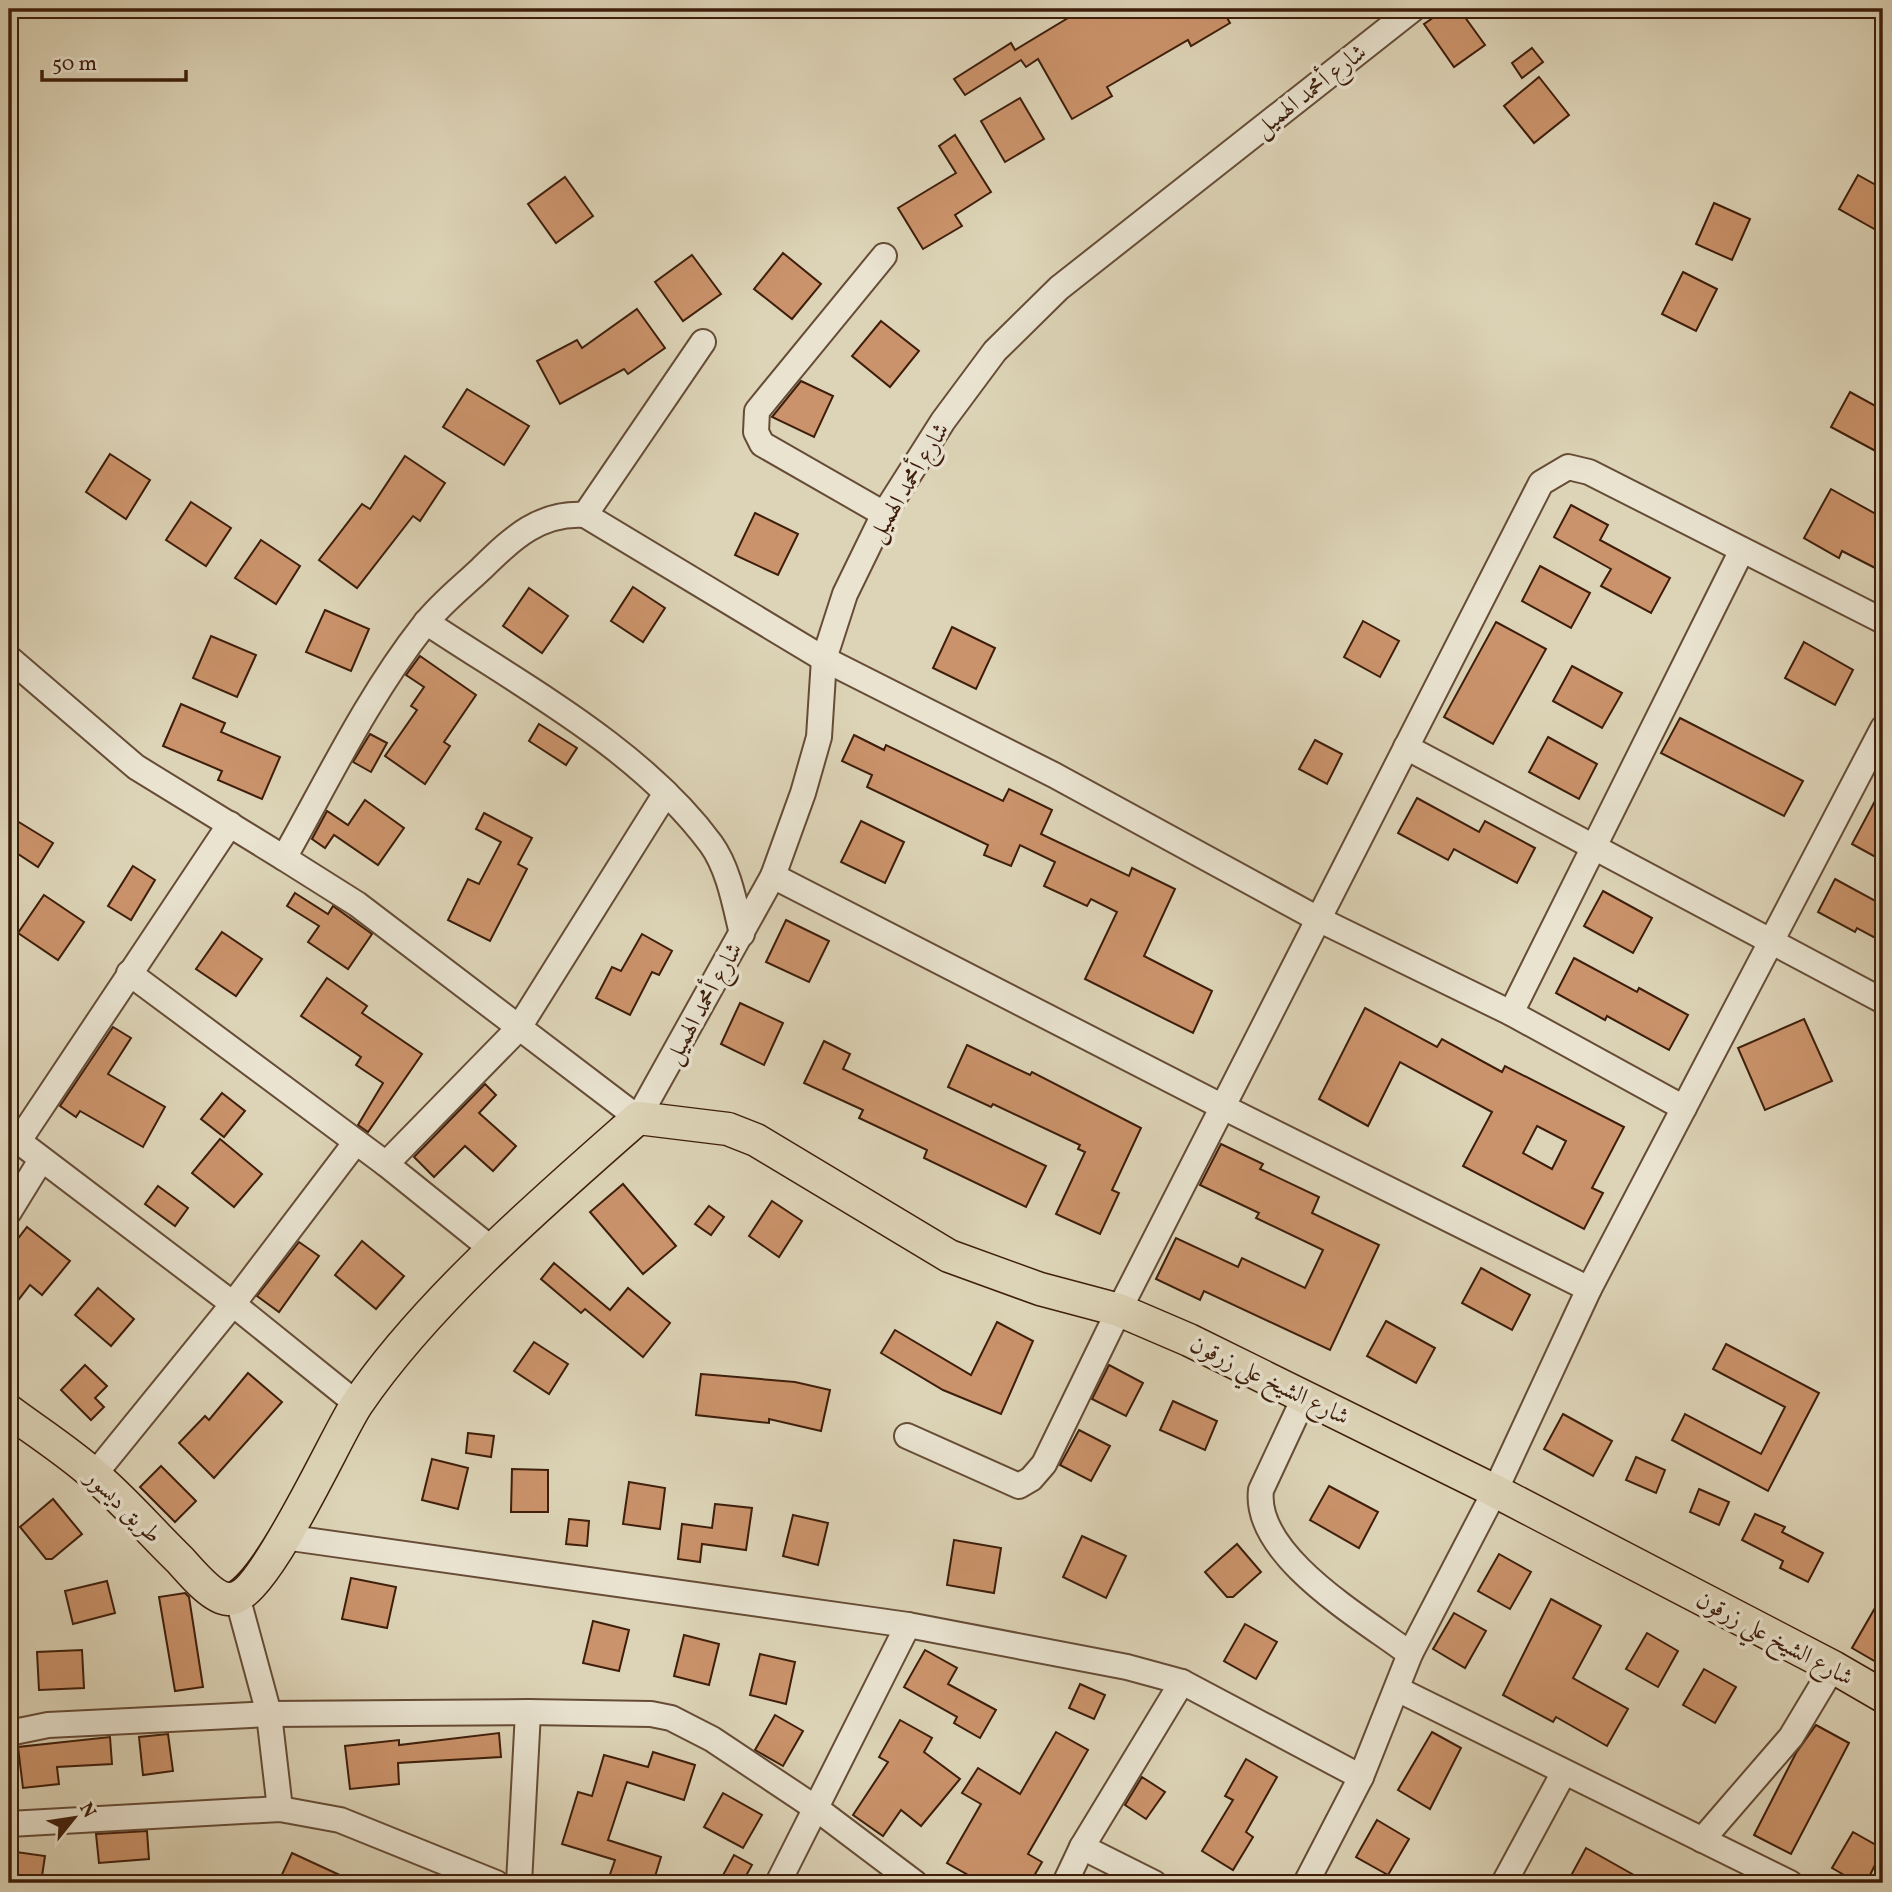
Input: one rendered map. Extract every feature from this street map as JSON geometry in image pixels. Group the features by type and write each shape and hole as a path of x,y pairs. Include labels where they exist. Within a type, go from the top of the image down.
{"main road":[{"path":"237,1596 258,1579 276,1555 357,1404 418,1328 494,1251 638,1118"},
{"name":"شارع الشيخ علي زرقون","path":"638,1118 727,1129 756,1140 949,1256 1028,1285 1119,1310 1189,1340 1495,1491 1833,1667 1883,1696"},
{"name":"طريق ديسور","path":"9,1411 94,1475 201,1582 225,1599 237,1596"}],"street":[{"name":"شارع أمحمد الهميل","path":"638,1118 774,876 819,737 824,659 845,594 884,514 943,421 995,351 1059,288 1404,12"},
{"path":"884,256 757,411 755,421 762,444 884,514"},
{"path":"585,515 703,342"},
{"path":"907,1436 1004,1482 1019,1486 1031,1479 1044,1464 1119,1310 1541,483 1568,467 1588,472 1883,621"},
{"path":"284,858 392,667 426,622 502,548 539,521 562,513 585,515 824,659 1054,775 1318,919 1511,1013 1684,1108"},
{"path":"1511,1013 1742,550"},
{"path":"426,622 615,748 666,793 712,845 729,884 742,934"},
{"path":"9,658 136,767 357,904 638,1118"},
{"path":"1307,1883 1361,1777 1410,1654 1495,1491 1589,1289 1883,728"},
{"path":"1406,747 1883,1001"},
{"path":"386,1164 518,1029 666,793"},
{"path":"230,824 130,973 13,1138 233,1304 357,1404"},
{"path":"774,876 1223,1107 1589,1289"},
{"path":"130,973 386,1164 494,1251"},
{"path":"94,1475 233,1304 356,1142"},
{"path":"9,1212 41,1160"},
{"path":"1304,1398 1261,1490 1259,1506 1266,1524 1276,1544 1307,1576 1410,1654"},
{"path":"284,1537 908,1625 1127,1667 1182,1682 1361,1777"},
{"path":"237,1596 269,1714 280,1809"},
{"path":"778,1883 908,1625"},
{"path":"1702,1840 1791,1737 1833,1667"},
{"path":"1065,1883 1082,1847 1182,1682"},
{"path":"1397,1689 1790,1883"},
{"path":"519,1883 528,1712"},
{"path":"9,1733 48,1725 269,1714 622,1712 671,1718 712,1739 817,1809 915,1883"},
{"path":"1504,1883 1564,1772"},
{"path":"9,1824 280,1809 340,1820 496,1883"},
{"path":"1082,1847 1154,1883"}],"building":[{"path":"1083,9 1222,9 1230,23 1191,46 1188,40 1107,87 1112,96 1072,119 1038,59 1026,67 1021,60 965,95 954,79 1011,43 1015,50"},
{"path":"1446,9 1459,9 1485,45 1454,67 1424,24"},
{"path":"1532,48 1543,62 1522,78 1512,63"},
{"path":"1539,77 1569,115 1534,143 1504,106"},
{"path":"1020,98 1044,139 1005,162 981,121"},
{"path":"955,135 991,192 955,215 962,226 923,249 898,208 956,173 939,146"},
{"path":"1858,175 1883,189 1883,218 1876,230 1839,209"},
{"path":"565,177 593,216 556,243 528,204"},
{"path":"1714,203 1750,219 1732,260 1696,244"},
{"path":"783,253 821,284 792,319 754,289"},
{"path":"692,255 721,294 683,321 655,282"},
{"path":"1683,272 1717,289 1696,331 1662,314"},
{"path":"637,309 665,348 628,374 624,369 560,404 537,361 577,340 582,348"},
{"path":"881,321 919,351 890,387 852,356"},
{"path":"801,381 833,396 814,437 772,417"},
{"path":"467,389 529,426 504,465 443,427"},
{"path":"1850,392 1883,410 1883,455 1831,427"},
{"path":"110,454 150,480 126,519 86,492"},
{"path":"405,456 445,483 420,521 413,516 357,588 319,560 362,504 370,509"},
{"path":"1831,489 1883,518 1883,572 1842,551 1839,558 1804,538"},
{"path":"191,502 231,528 206,566 166,540"},
{"path":"1571,505 1608,525 1600,540 1670,578 1651,613 1601,586 1611,569 1554,537"},
{"path":"755,513 798,534 778,575 735,555"},
{"path":"261,540 300,566 276,604 235,578"},
{"path":"1540,566 1590,593 1571,628 1522,601"},
{"path":"633,587 665,608 643,642 611,621"},
{"path":"529,588 568,616 542,653 503,626"},
{"path":"325,610 369,629 351,671 306,652"},
{"path":"1363,621 1399,641 1380,677 1344,657"},
{"path":"1496,622 1546,649 1493,744 1444,717"},
{"path":"952,627 995,648 976,689 933,668"},
{"path":"211,636 256,655 237,697 193,678"},
{"path":"1804,642 1853,670 1835,705 1785,678"},
{"path":"420,656 476,695 444,742 450,746 425,784 385,756 417,710 411,706 424,687 406,675"},
{"path":"1572,666 1622,693 1602,728 1553,701"},
{"path":"181,704 225,723 221,732 280,757 262,799 218,780 222,771 163,746"},
{"path":"1680,718 1803,781 1784,816 1661,753"},
{"path":"539,724 577,748 566,765 529,741"},
{"path":"370,734 387,743 371,772 353,762"},
{"path":"854,735 884,750 886,745 1003,801 1009,789 1052,810 1041,834 1129,876 1132,868 1175,889 1144,956 1212,991 1193,1033 1085,979 1117,912 1091,899 1087,906 1044,886 1055,862 1020,845 1011,866 984,855 988,845 867,787 872,775 842,761"},
{"path":"1548,737 1597,764 1579,799 1529,772"},
{"path":"1315,740 1342,754 1327,784 1299,769"},
{"path":"1883,786 1883,861 1852,844"},
{"path":"1417,798 1479,832 1485,821 1535,848 1517,883 1454,849 1448,860 1398,833"},
{"path":"365,800 404,828 378,865 334,835 325,848 312,839 327,811 348,825"},
{"path":"484,813 532,838 518,864 527,869 490,941 448,920 468,879 479,884 501,842 476,829"},
{"path":"9,816 53,843 38,867 9,848"},
{"path":"861,821 904,842 885,883 841,862"},
{"path":"133,866 155,880 131,920 108,906"},
{"path":"1835,879 1883,905 1883,942 1857,928 1855,932 1818,912"},
{"path":"1603,891 1652,918 1633,953 1584,926"},
{"path":"295,893 328,914 333,906 372,934 348,969 308,942 319,926 287,906"},
{"path":"44,895 84,922 58,960 18,933"},
{"path":"786,920 829,941 809,982 766,962"},
{"path":"222,932 262,959 236,996 196,969"},
{"path":"642,934 672,951 659,975 652,972 630,1015 596,998 612,967 621,971"},
{"path":"1574,958 1637,992 1639,988 1688,1015 1669,1050 1607,1016 1605,1020 1556,993"},
{"path":"327,978 367,1006 362,1013 422,1054 368,1132 358,1125 383,1083 356,1065 361,1057 301,1016"},
{"path":"740,1003 783,1023 764,1065 721,1044"},
{"path":"1365,1008 1437,1047 1442,1039 1502,1072 1505,1066 1624,1127 1592,1188 1603,1193 1584,1229 1463,1166 1492,1112 1400,1062 1368,1126 1319,1099","holes":["1537,1126 1566,1141 1552,1169 1523,1153"]},
{"path":"1804,1019 1832,1081 1765,1110 1738,1048"},
{"path":"113,1027 131,1038 108,1074 165,1107 143,1147 80,1111 76,1117 60,1106"},
{"path":"824,1041 850,1054 843,1069 1046,1166 1026,1207 924,1158 927,1150 859,1118 863,1110 804,1083"},
{"path":"967,1045 1030,1075 1032,1072 1141,1128 1112,1190 1119,1193 1100,1234 1056,1214 1085,1152 1078,1149 1080,1145 993,1104 991,1107 948,1087"},
{"path":"485,1084 496,1095 479,1113 516,1146 493,1171 465,1146 434,1177 414,1157"},
{"path":"222,1093 245,1111 224,1137 201,1119"},
{"path":"220,1139 262,1174 234,1207 192,1173"},
{"path":"1221,1144 1263,1164 1260,1169 1319,1197 1312,1213 1379,1245 1330,1350 1204,1291 1200,1300 1156,1279 1176,1238 1238,1267 1242,1258 1305,1288 1323,1250 1256,1218 1259,1213 1200,1185"},
{"path":"623,1184 676,1246 643,1274 590,1212"},
{"path":"158,1186 188,1208 175,1226 145,1204"},
{"path":"772,1201 802,1221 779,1257 749,1236"},
{"path":"709,1206 724,1217 711,1235 695,1224"},
{"path":"27,1227 70,1261 42,1295 30,1285 9,1312 9,1250"},
{"path":"362,1241 404,1276 376,1309 335,1275"},
{"path":"299,1242 319,1256 279,1312 257,1296"},
{"path":"554,1263 610,1310 628,1288 670,1323 643,1357 585,1309 581,1313 541,1279"},
{"path":"1481,1268 1530,1295 1512,1330 1462,1303"},
{"path":"98,1288 134,1319 111,1346 75,1315"},
{"path":"1386,1321 1435,1348 1416,1383 1367,1356"},
{"path":"997,1322 1033,1341 1001,1414 943,1390 881,1353 895,1330 971,1375"},
{"path":"534,1342 568,1364 549,1394 514,1371"},
{"path":"1726,1344 1819,1393 1768,1491 1672,1440 1685,1414 1761,1454 1785,1407 1713,1369"},
{"path":"85,1365 107,1386 95,1398 104,1407 91,1420 61,1390"},
{"path":"1109,1365 1143,1383 1126,1416 1092,1399"},
{"path":"248,1373 282,1402 214,1478 179,1443 205,1416 209,1420"},
{"path":"701,1374 795,1382 830,1390 821,1431 769,1419 769,1423 696,1415"},
{"path":"1173,1401 1217,1421 1205,1450 1160,1430"},
{"path":"1563,1414 1612,1441 1593,1476 1544,1449"},
{"path":"1079,1430 1110,1446 1091,1481 1060,1465"},
{"path":"468,1433 494,1436 491,1457 466,1453"},
{"path":"1636,1457 1665,1470 1656,1493 1626,1480"},
{"path":"432,1459 468,1468 458,1509 422,1500"},
{"path":"161,1466 196,1501 175,1522 140,1487"},
{"path":"512,1469 548,1470 548,1512 511,1512"},
{"path":"629,1482 665,1488 660,1529 623,1524"},
{"path":"1329,1486 1378,1512 1359,1548 1310,1520"},
{"path":"1699,1489 1729,1502 1719,1525 1690,1512"},
{"path":"53,1499 82,1534 52,1559 46,1559 20,1527"},
{"path":"715,1504 752,1508 746,1550 702,1544 700,1562 678,1559 682,1524 712,1528"},
{"path":"1755,1514 1785,1527 1782,1532 1823,1553 1808,1582 1780,1568 1783,1561 1742,1540"},
{"path":"793,1515 828,1523 818,1565 783,1556"},
{"path":"569,1519 589,1521 587,1546 566,1544"},
{"path":"1082,1536 1126,1556 1106,1598 1063,1577"},
{"path":"954,1540 1001,1548 994,1593 947,1585"},
{"path":"1237,1544 1261,1572 1233,1597 1227,1597 1205,1572"},
{"path":"1499,1554 1531,1572 1510,1609 1478,1591"},
{"path":"351,1578 396,1587 387,1628 342,1619"},
{"path":"107,1581 115,1613 73,1624 65,1591"},
{"path":"185,1593 189,1597 203,1687 175,1691 159,1597"},
{"path":"1883,1594 1883,1666 1852,1648"},
{"path":"1551,1599 1601,1626 1573,1678 1628,1709 1607,1746 1556,1717 1553,1722 1503,1695"},
{"path":"1454,1613 1486,1631 1465,1668 1433,1649"},
{"path":"593,1621 629,1630 619,1671 583,1663"},
{"path":"1245,1624 1277,1642 1256,1679 1224,1661"},
{"path":"1647,1633 1678,1651 1658,1687 1626,1669"},
{"path":"684,1635 719,1644 709,1685 674,1676"},
{"path":"82,1650 84,1688 39,1690 37,1652"},
{"path":"925,1650 957,1668 948,1684 996,1710 980,1738 954,1723 957,1717 904,1687"},
{"path":"760,1654 795,1662 786,1704 750,1695"},
{"path":"1704,1669 1736,1687 1715,1723 1683,1705"},
{"path":"1080,1684 1105,1695 1094,1719 1069,1708"},
{"path":"775,1715 803,1731 783,1766 755,1750"},
{"path":"900,1720 932,1738 924,1752 960,1779 921,1826 901,1810 883,1836 853,1815 888,1762 879,1757"},
{"path":"1816,1725 1849,1743 1791,1854 1754,1835 1796,1753"},
{"path":"1056,1732 1088,1750 1028,1854 1042,1862 1030,1883 993,1883 981,1876 979,1881 947,1863 981,1804 962,1793 978,1768 1020,1794"},
{"path":"1432,1732 1461,1748 1430,1809 1398,1790"},
{"path":"499,1733 501,1757 398,1763 399,1784 350,1789 345,1746 399,1740 399,1745"},
{"path":"168,1734 173,1771 143,1775 139,1737"},
{"path":"110,1737 112,1764 57,1767 59,1784 23,1788 18,1747"},
{"path":"653,1752 695,1765 684,1800 627,1782 608,1840 661,1857 653,1883 607,1883 615,1860 562,1844 578,1792 592,1796 604,1755 648,1767"},
{"path":"1246,1759 1277,1777 1246,1832 1253,1837 1233,1870 1202,1851 1233,1800 1225,1796"},
{"path":"1142,1777 1165,1792 1146,1819 1125,1805"},
{"path":"723,1793 762,1815 743,1848 704,1827"},
{"path":"1377,1820 1409,1839 1388,1875 1356,1857"},
{"path":"147,1831 149,1859 99,1863 96,1834"},
{"path":"1853,1832 1883,1849 1866,1883 1858,1883 1832,1868"},
{"path":"1586,1848 1648,1883 1567,1883"},
{"path":"9,1851 45,1856 41,1883 9,1883"},
{"path":"292,1853 357,1883 278,1883"},
{"path":"734,1855 752,1865 742,1883 733,1883 722,1877"}]}
